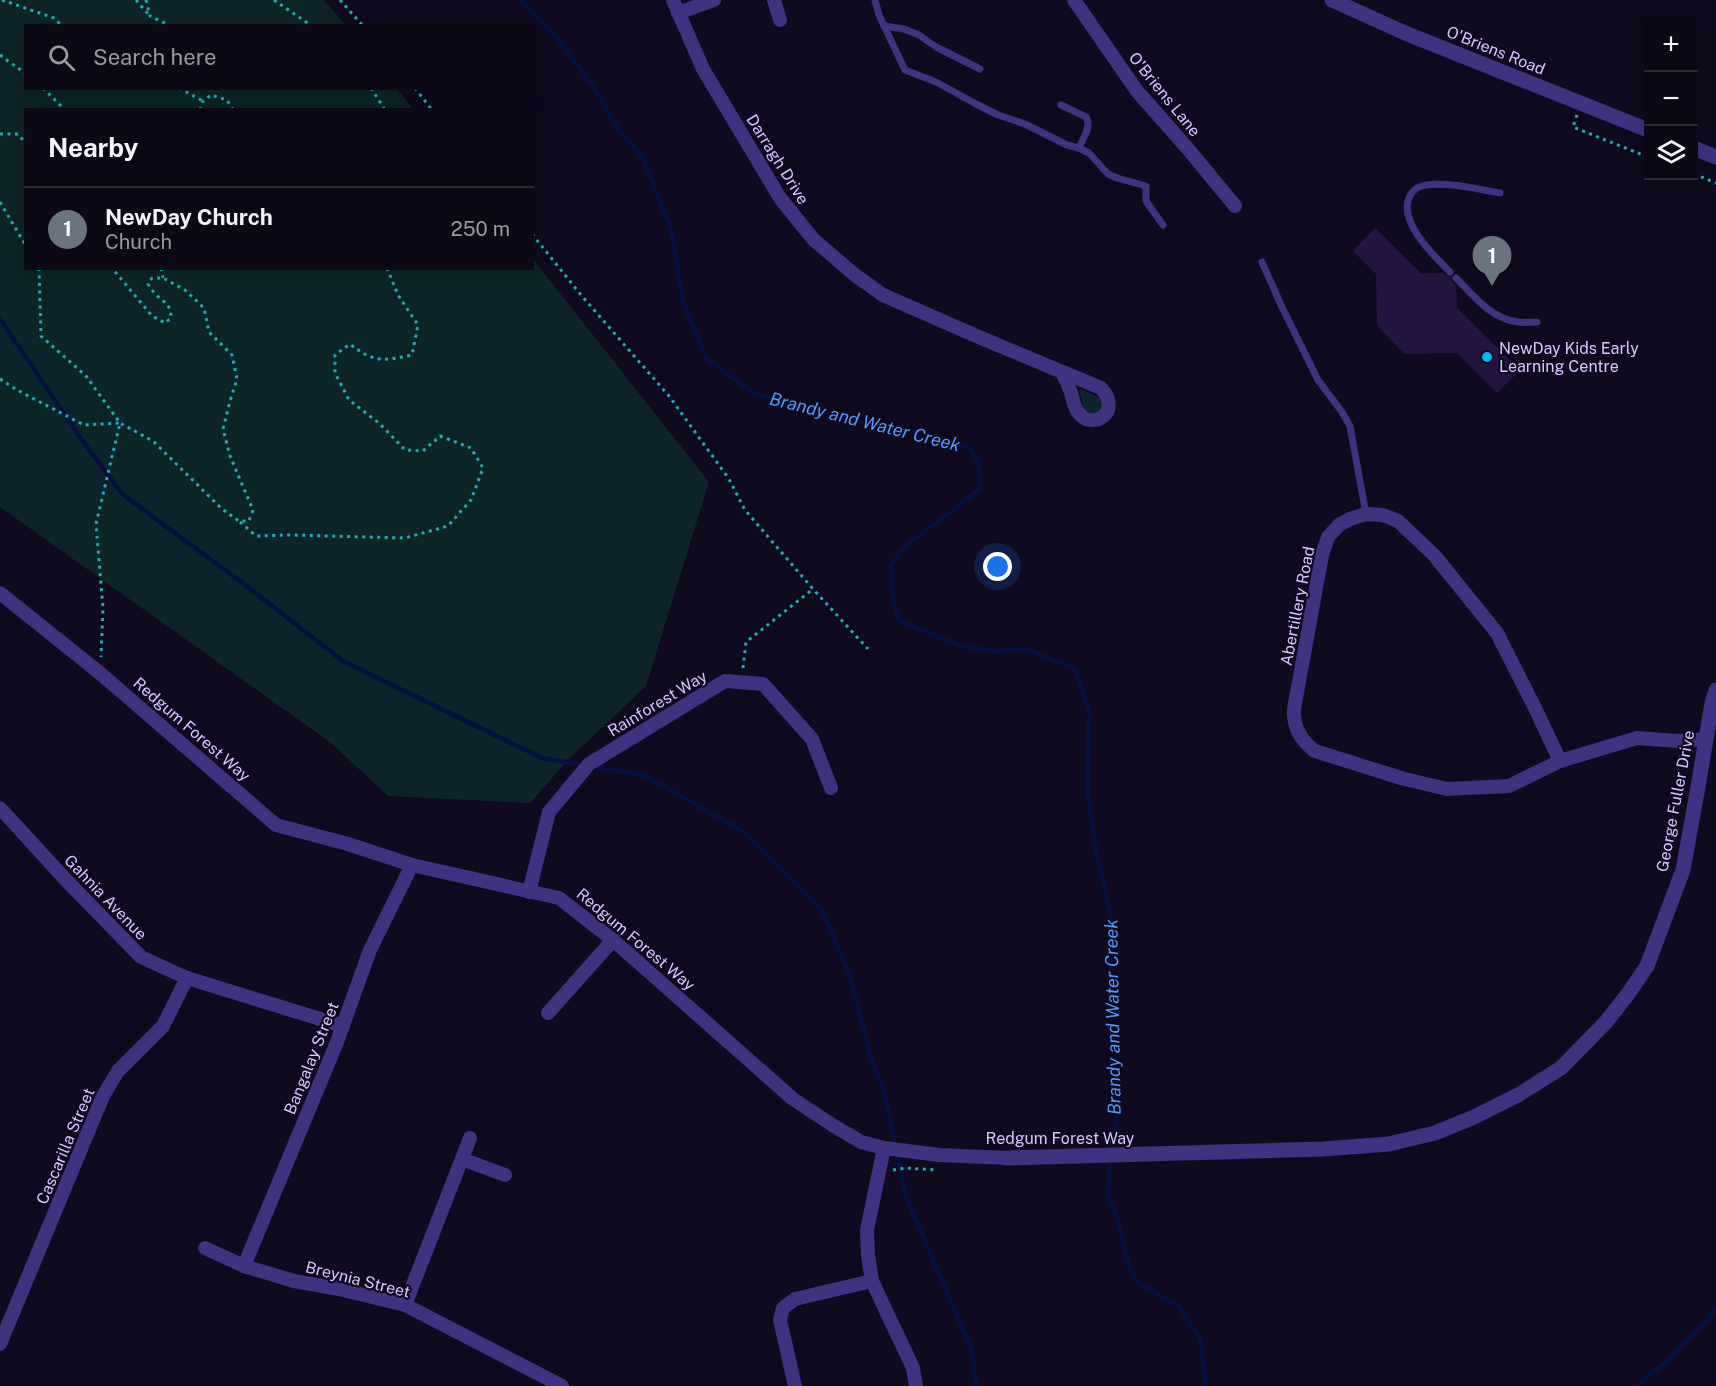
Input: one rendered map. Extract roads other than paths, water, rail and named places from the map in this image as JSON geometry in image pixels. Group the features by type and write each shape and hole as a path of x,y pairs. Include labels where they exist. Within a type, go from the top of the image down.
{"street":[{"path":"675,6 714,0"},
{"path":"774,0 780,20"},
{"name":"O'Briens Lane","path":"1074,0 1137,91 1235,206"},
{"name":"O'Briens Road","path":"1332,0 1405,33 1644,128"},
{"name":"Darragh Drive","path":"675,6 703,69 780,198 813,239 855,275 883,295 1062,373"},
{"path":"1698,150 1716,158"},
{"path":"1366,514 1383,515 1398,522 1434,555 1497,633 1560,761 1637,738 1678,741 1706,739"},
{"name":"Abertillery Road","path":"1366,514 1339,525 1328,537 1322,555 1294,709 1298,734 1305,744 1315,751 1401,778 1447,789 1509,786 1560,761"},
{"name":"Redgum Forest Way","path":"0,592 100,674 276,825 348,844 412,865 559,898 613,940 793,1099 861,1142 884,1148 939,1155 1008,1158 1259,1151"},
{"name":"Rainforest Way","path":"529,892 549,812 589,764 725,681 763,684 812,739 831,788"},
{"name":"George Fuller Drive","path":"1259,1151 1389,1144 1435,1133 1518,1095 1561,1068 1606,1022 1629,994 1647,966 1683,870 1716,690"},
{"name":"Gahnia Avenue","path":"0,808 141,957 187,978 343,1026"},
{"name":"Bangalay Street","path":"244,1266 343,1026 370,950 412,865"},
{"path":"548,1013 613,940"},
{"name":"Cascarilla Street","path":"0,1344 103,1095 118,1071 163,1026 187,978"},
{"path":"405,1305 470,1138"},
{"path":"884,1148 867,1230 868,1255 872,1281 912,1368 916,1386"},
{"path":"462,1160 505,1175"},
{"name":"Breynia Street","path":"205,1248 244,1266 294,1281 405,1305 562,1386"},
{"path":"795,1386 780,1320 783,1308 795,1299 872,1281"}],"lane":[{"path":"875,0 884,26 905,70 936,82 976,104 1025,124 1067,146 1089,153 1108,174 1146,186 1146,201 1163,225"},
{"path":"884,26 904,29 919,35 936,47 980,69"},
{"path":"1061,105 1086,117 1089,121 1079,148"},
{"path":"1450,272 1427,249 1408,217 1407,201 1413,190 1423,185 1442,185 1500,193"},
{"path":"1262,262 1318,380 1350,426 1366,514"},
{"path":"1456,278 1487,310 1517,322 1537,322"}],"waterway":[{"name":"Brandy and Water Creek","path":"522,0 559,41 594,87 618,129 643,158 672,232 683,302 706,358 753,393 798,409 951,440 971,449 979,464 980,488 910,542 891,564 893,597 899,621 962,646 993,651 1029,650 1075,669 1089,711 1088,794 1096,851 1114,930 1111,997 1119,1109 1111,1142 1108,1197 1117,1217 1129,1267 1138,1283 1178,1306 1200,1338 1206,1386"},
{"path":"0,319 84,443 122,494 343,661 542,758 644,775 744,832 822,910 850,976 871,1058 884,1092 907,1199 972,1350 976,1386"},
{"path":"1636,1386 1666,1362 1716,1310"}],"place":[{"name":"NewDay Church","path":"1492,286"},
{"name":"NewDay Kids Early Learning Centre","path":"1487,357"}]}
